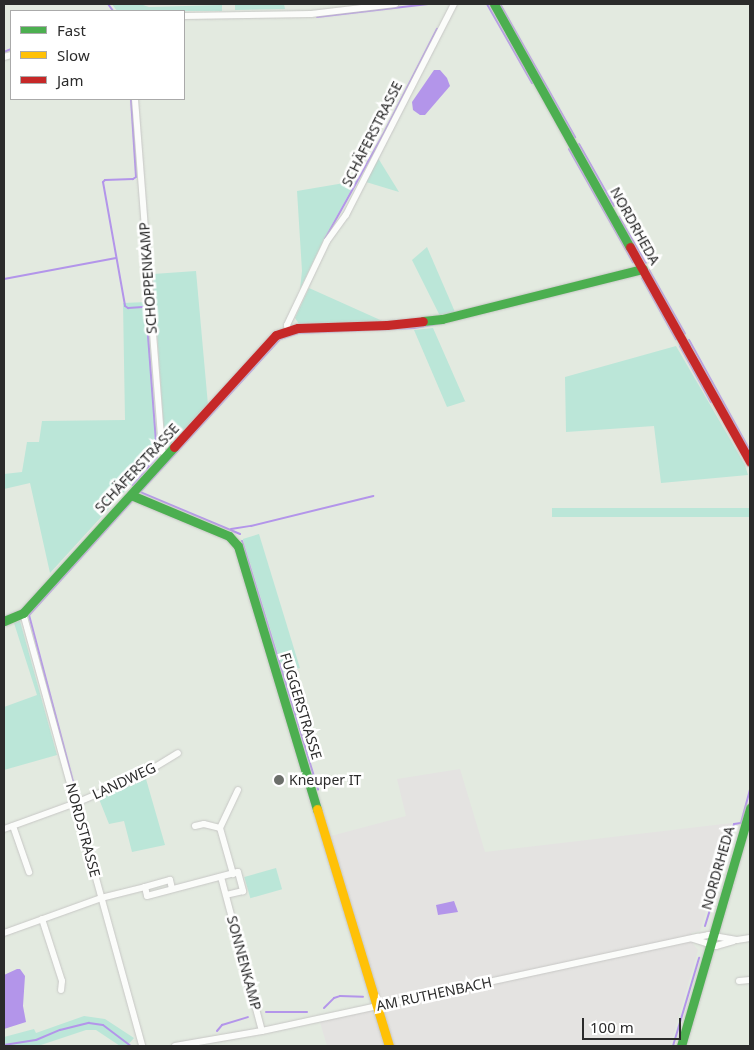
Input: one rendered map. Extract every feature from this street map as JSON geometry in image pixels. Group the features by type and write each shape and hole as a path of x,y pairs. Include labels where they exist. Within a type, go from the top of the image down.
{"street":[{"path":"185,16 312,14 395,4"},
{"name":"SCHÄFERSTRASSE","path":"4,621 23,613 276,335 288,330 287,325 327,241 346,215 454,4"},
{"name":"NORDRHEDA","path":"494,4 750,462"},
{"name":"SCHOPPENKAMP","path":"135,100 162,451 167,456"},
{"path":"288,330 387,325 442,319 643,269"},
{"name":"FUGGERSTRASSE","path":"131,495 229,536 238,546 389,1046"},
{"name":"NORDSTRASSE","path":"23,613 142,1046"},
{"name":"LANDWEG","path":"4,829 76,803 142,775 178,753"},
{"path":"233,874 220,828 238,790"},
{"name":"NORDRHEDA","path":"681,1046 750,808"},
{"path":"195,826 204,824 220,828"},
{"path":"13,826 29,872"},
{"path":"4,933 101,898 145,886 170,880 172,889 238,872 243,891 226,895"},
{"name":"SONNENKAMP","path":"221,877 262,1031"},
{"path":"42,919 58,969 61,990"},
{"name":"AM RUTHENBACH","path":"175,1046 262,1031 693,939 737,940 750,938"},
{"path":"739,981 750,980"}],"shaded area":[{"path":"112,4 140,4 149,7 222,5 222,11 116,10"},
{"path":"235,4 284,4 285,9 235,10"},
{"path":"434,70 440,70 447,78 450,86 425,115 420,115 413,110 412,102"},
{"path":"378,158 399,192 366,182"},
{"path":"356,181 324,239 300,289 302,271 297,191"},
{"path":"427,247 455,312 440,316 412,260"},
{"path":"196,271 208,405 170,447 165,444 153,274"},
{"path":"309,288 387,323 299,324 295,318"},
{"path":"147,302 156,457 50,573 30,483 4,489 4,474 22,472 27,442 39,442 42,421 125,420 123,303"},
{"path":"433,328 466,401 447,407 414,330"},
{"path":"676,346 745,465 748,475 661,483 654,426 566,432 565,377"},
{"path":"552,508 750,508 750,517 552,517"},
{"path":"259,534 300,668 284,673 243,539"},
{"path":"20,621 57,755 4,770 4,707 37,695 14,623"},
{"path":"460,769 485,852 732,823 700,931 691,933 693,944 698,950 670,1046 394,1046 331,836 406,816 397,779"},
{"path":"146,779 165,845 132,852 124,821 109,824 99,799"},
{"path":"276,868 282,889 250,898 244,877"},
{"path":"454,901 458,912 438,915 436,905"},
{"path":"20,969 25,976 23,1006 26,1022 4,1029 4,975"},
{"path":"369,1011 375,1015 384,1046 327,1046 320,1022"},
{"path":"84,1016 105,1019 134,1038 127,1046 120,1046 96,1030 86,1030 38,1046 4,1046 4,1037 34,1029 36,1033"}],"waterway":[{"path":"108,4 112,10"},
{"path":"317,17 428,4"},
{"path":"487,4 532,83"},
{"path":"500,4 575,137"},
{"path":"325,239 384,133 437,29"},
{"path":"4,52 10,49"},
{"path":"131,100 136,177 133,179 105,180 103,182 125,306 128,308 143,307 146,309 157,457 133,485"},
{"path":"579,144 614,206"},
{"path":"569,149 633,262"},
{"path":"619,217 646,263"},
{"path":"4,279 116,258"},
{"path":"649,270 685,334"},
{"path":"642,278 676,339"},
{"path":"240,534 140,492 280,339 299,333 414,328 443,323"},
{"path":"689,340 750,451"},
{"path":"680,346 711,402"},
{"path":"231,529 251,526 373,496"},
{"path":"76,793 29,615 132,501"},
{"path":"242,541 318,790"},
{"path":"718,882 734,824 741,823 750,789"},
{"path":"705,926 713,900"},
{"path":"673,1046 699,958"},
{"path":"324,1008 334,998 340,996 363,997"},
{"path":"266,1012 307,1012"},
{"path":"217,1031 222,1025 248,1017"},
{"path":"4,1045 36,1040 60,1030 89,1023 103,1025 130,1045"}],"traffic: fast":[{"path":"494,4 630,247"},
{"path":"423,321 442,319 643,269"},
{"path":"4,621 23,613 174,447"},
{"path":"131,495 229,536 238,546 317,809"},
{"path":"681,1046 750,808"}],"traffic: slow":[{"path":"317,809 389,1046"}],"traffic: jam":[{"path":"630,247 750,462"},
{"path":"174,447 276,335 298,328 387,325 423,321"}],"place":[{"name":"Kneuper IT","path":"279,780"}]}
